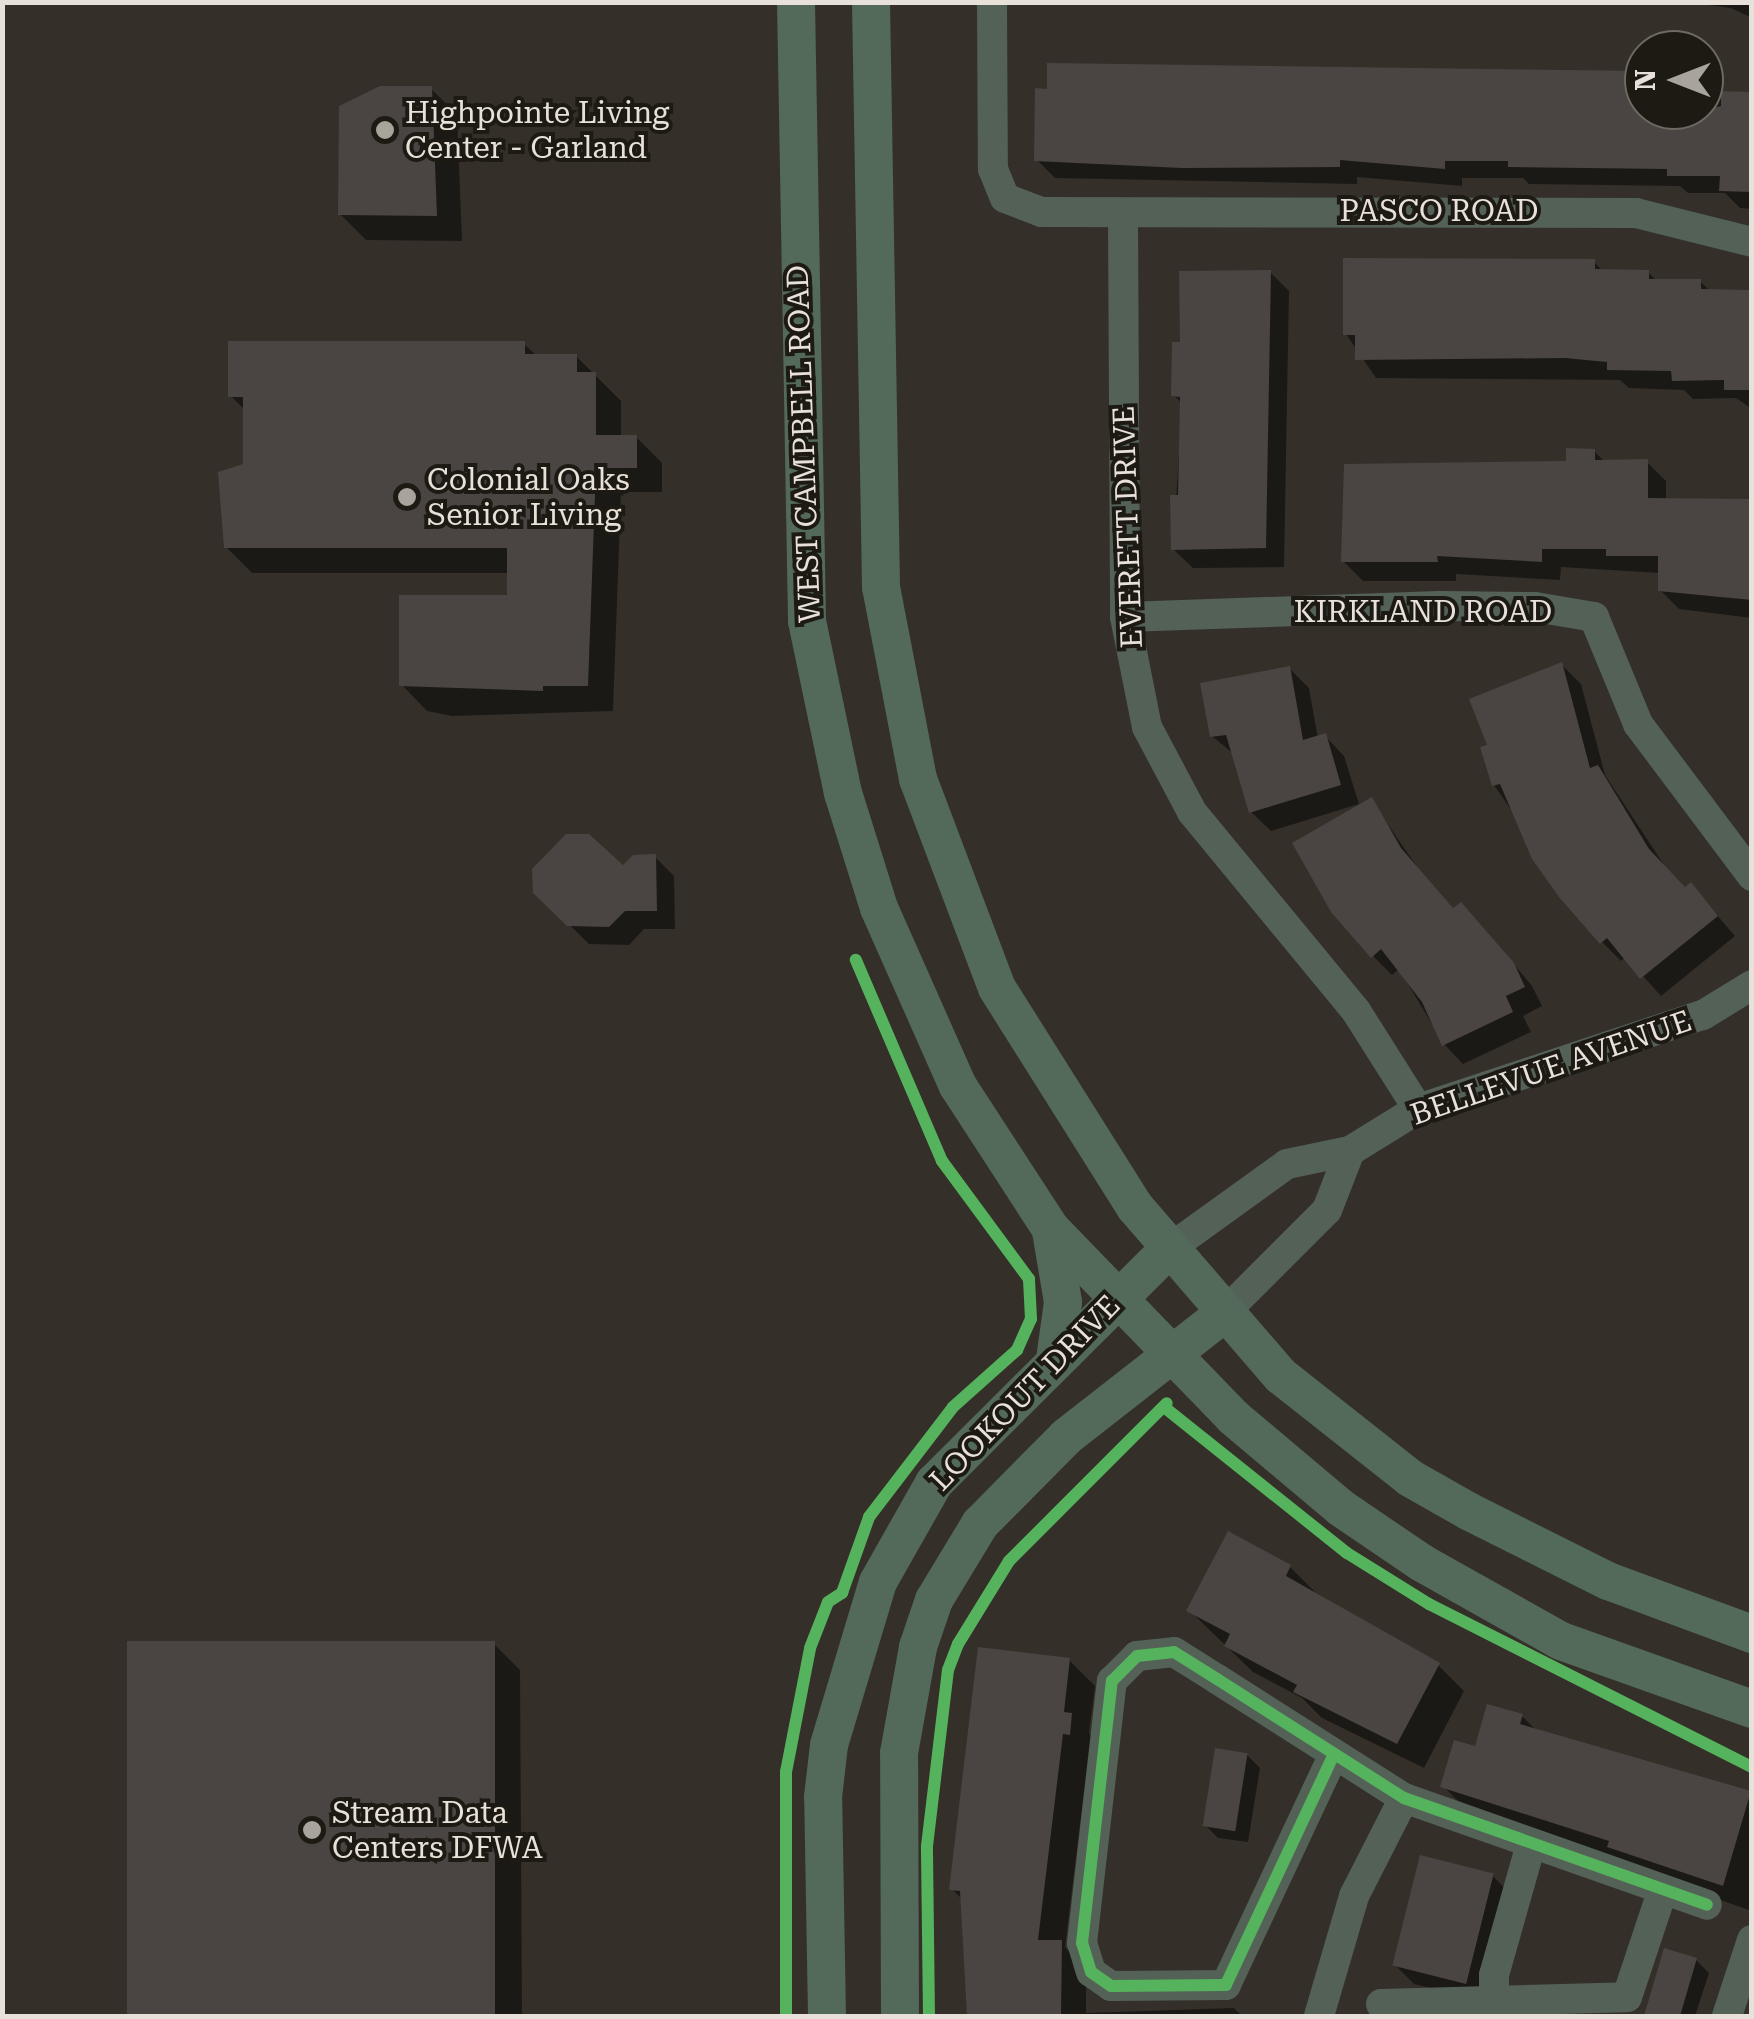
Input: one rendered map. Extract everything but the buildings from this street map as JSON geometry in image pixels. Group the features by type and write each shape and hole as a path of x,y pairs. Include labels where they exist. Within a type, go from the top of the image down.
{"main road":[{"name":"WEST CAMPBELL ROAD","path":"796,2 802,572 824,715 880,908 975,1116 1051,1229 1115,1299 1265,1446 1422,1564 1561,1642 1752,1709"},
{"path":"872,2 878,536 905,730 938,843 997,988 1078,1122 1169,1250 1222,1315 1281,1376 1410,1478 1608,1581 1752,1634"},
{"path":"1051,1229 1063,1302 1056,1360"},
{"name":"LOOKOUT DRIVE","path":"827,2016 824,1798 836,1710 858,1635 900,1534 934,1483 1115,1299 1169,1250"},
{"name":"LOOKOUT DRIVE","path":"900,2016 899,1753 918,1647 934,1600 980,1524 1066,1437 1222,1315"}],"street":[{"name":"PASCO ROAD","path":"992,2 993,168 1004,198 1041,212 1123,216 1476,208 1636,212 1752,242"},
{"name":"EVERETT DRIVE","path":"1123,216 1126,618 1148,727 1192,812 1356,1012 1418,1109"},
{"name":"KIRKLAND ROAD","path":"1126,618 1440,606 1535,607 1594,617 1638,724 1752,876"},
{"name":"BELLEVUE AVENUE","path":"1169,1250 1288,1164 1350,1151 1418,1109 1703,1016 1752,985"},
{"path":"1222,1315 1327,1210 1350,1151"},
{"path":"1334,1754 1226,1985 1111,1986 1091,1972 1082,1943 1112,1682 1137,1656 1174,1652 1404,1798 1707,1905"},
{"path":"1319,2016 1354,1896 1404,1798"},
{"path":"1494,2001 1494,1975 1531,1844"},
{"path":"1382,2004 1628,1998 1662,1892"},
{"path":"1727,2016 1752,1940"}],"cycle path":[{"path":"786,2016 786,1772 810,1648 828,1602 842,1593 869,1517 953,1407 1017,1350 1031,1319 1029,1279 942,1161 856,960"},
{"path":"929,2016 927,1846 948,1670 958,1644 1009,1561 1167,1403"},
{"path":"1164,1407 1347,1553 1429,1604 1752,1767"},
{"path":"1334,1754 1226,1985 1111,1986 1091,1972 1082,1943 1112,1681 1137,1656 1174,1652 1404,1798 1707,1905"}],"place":[{"name":"Highpointe Living Center - Garland","path":"385,130"},
{"name":"Colonial Oaks Senior Living","path":"407,497"},
{"name":"Stream Data Centers DFWA","path":"312,1830"}]}
